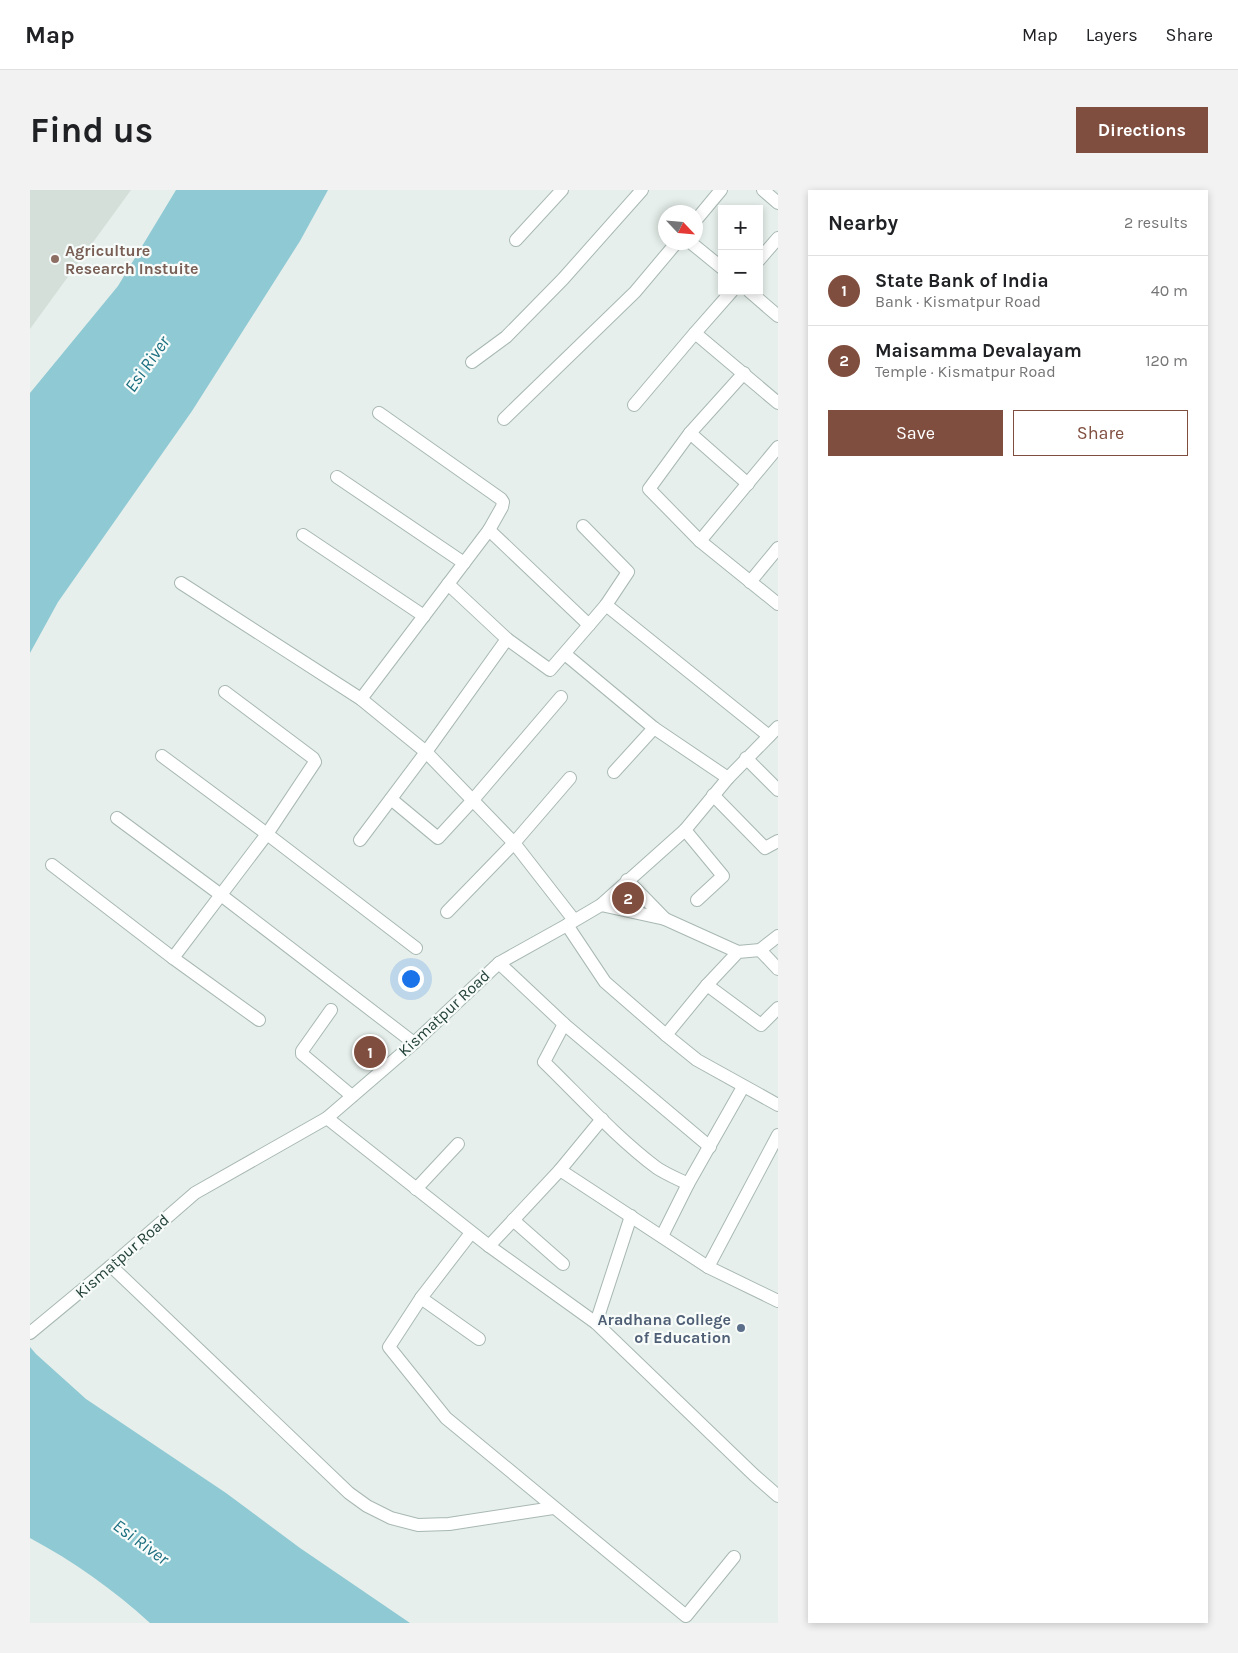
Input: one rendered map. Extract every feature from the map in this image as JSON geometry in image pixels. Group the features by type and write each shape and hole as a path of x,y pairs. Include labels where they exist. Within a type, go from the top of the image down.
{"street":[{"path":"516,240 562,190"},
{"path":"472,362 506,337 563,278 642,190"},
{"path":"703,212 721,190"},
{"path":"763,190 778,203"},
{"path":"763,255 778,238"},
{"path":"504,419 635,292 670,250"},
{"path":"700,250 718,265"},
{"path":"634,405 728,295"},
{"path":"754,295 778,316"},
{"path":"694,333 778,403"},
{"path":"744,373 690,434 649,489 700,541 778,604"},
{"path":"361,699 489,530 503,502 379,413"},
{"path":"690,434 748,484"},
{"path":"700,541 778,447"},
{"path":"336,477 464,563"},
{"path":"448,584 507,639 550,670 606,605 628,572 583,526"},
{"path":"489,530 589,625"},
{"path":"303,535 424,616"},
{"path":"750,582 778,548"},
{"path":"181,583 361,699 426,752 514,843 571,923 605,982 697,1060 778,1105"},
{"path":"606,605 773,732"},
{"path":"360,840 507,639"},
{"path":"565,654 654,728 728,778"},
{"path":"173,958 267,834 315,762 313,758 225,692"},
{"path":"391,799 438,838 562,697"},
{"path":"614,772 654,728"},
{"name":"Kismatpur Road","path":"30,1333 195,1193 327,1118 414,1043 499,962 601,905 685,830 728,778 773,732"},
{"path":"162,756 416,948"},
{"path":"746,758 778,790"},
{"path":"447,912 514,843 570,778"},
{"path":"713,795 766,848 778,841"},
{"path":"117,818 414,1043"},
{"path":"685,830 723,876 697,900"},
{"path":"52,865 173,958 259,1020"},
{"path":"627,880 665,919"},
{"path":"601,905 665,919 738,952 760,950 778,936"},
{"path":"760,950 778,969"},
{"path":"666,1035 707,985 738,952"},
{"path":"499,962 564,1024 710,1147"},
{"path":"707,985 761,1025 778,1008"},
{"path":"331,1010 302,1051 302,1054 352,1096"},
{"path":"564,1024 544,1062 602,1119 659,1169 688,1184"},
{"path":"662,1236 688,1184 743,1087"},
{"path":"327,1118 489,1246 596,1323 778,1496"},
{"path":"489,1246 560,1170 602,1119"},
{"path":"708,1266 778,1134"},
{"path":"416,1190 458,1144"},
{"path":"560,1170 708,1266 778,1301"},
{"path":"596,1323 631,1216"},
{"path":"513,1220 563,1264"},
{"path":"471,1232 421,1298 390,1346 446,1418 689,1620 734,1558"},
{"path":"111,1266 350,1494 367,1506 391,1518 418,1525 449,1524 553,1508"},
{"path":"421,1298 479,1339"}],"shaded area":[{"name":"Agriculture Research Instuite","path":"30,190 131,190 30,329"}],"water":[{"name":"Esi River","path":"176,190 328,190 300,241 192,411 58,602 30,653 30,393 118,286"},
{"name":"Esi River","path":"30,1347 86,1399 226,1493 300,1548 410,1623 150,1623 93,1577 62,1556 30,1538"}],"place":[{"name":"Agriculture Research Instuite","path":"55,259"},
{"name":"Maisamma Devalayam","path":"628,898"},
{"name":"State Bank of India","path":"370,1052"},
{"name":"Aradhana College of Education","path":"741,1328"}]}
